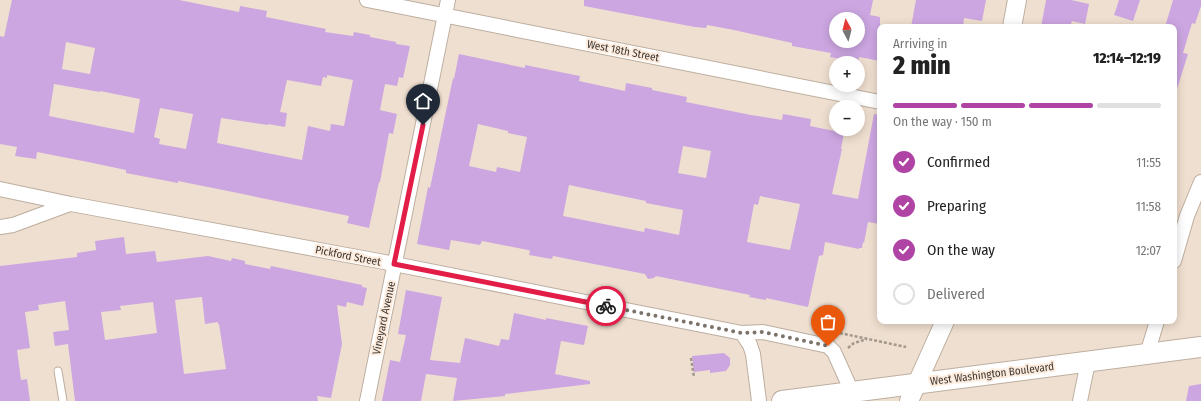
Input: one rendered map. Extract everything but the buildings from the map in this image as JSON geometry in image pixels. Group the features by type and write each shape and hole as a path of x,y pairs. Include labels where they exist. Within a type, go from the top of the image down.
{"main road":[{"name":"West Washington Boulevard","path":"782,401 828,398 852,392 913,392 1088,362 1201,347"}],"street":[{"name":"West 18th Street","path":"367,0 877,101"},
{"name":"Vineyard Avenue","path":"367,401 448,0"},
{"path":"1013,24 1017,0"},
{"path":"1177,251 1187,216 1201,182"},
{"name":"Pickford Street","path":"0,189 70,204 394,264 742,333 763,332 828,346 834,352 852,392"},
{"path":"0,227 13,225 70,204"},
{"path":"913,392 944,324"},
{"path":"1147,354 1156,324"},
{"path":"742,333 750,345 753,354 758,401"},
{"path":"1080,401 1088,362"}],"lane":[{"path":"58,371 62,401"}],"path":[{"path":"834,332 906,347"},
{"path":"847,349 854,343 869,339"},
{"path":"691,358 694,377"}],"way so far":[{"path":"606,306 742,333 763,332 828,346"}],"route":[{"path":"423,125 394,264 606,306"}]}
